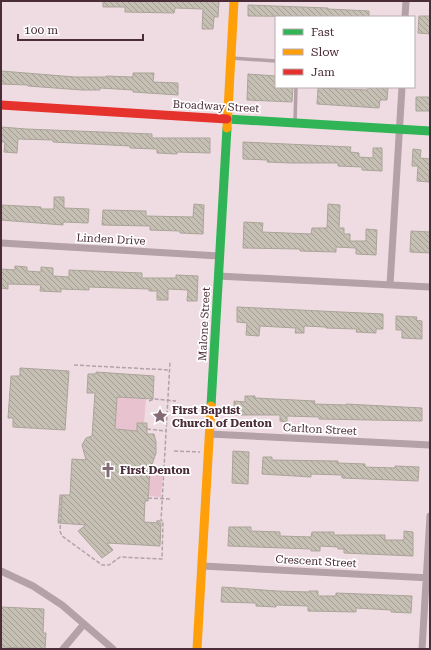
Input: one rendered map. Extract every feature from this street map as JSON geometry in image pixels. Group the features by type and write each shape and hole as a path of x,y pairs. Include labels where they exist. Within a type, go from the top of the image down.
{"street":[{"name":"Malone Street","path":"197,649 234,1"},
{"path":"405,16 406,1"},
{"path":"390,285 402,88"},
{"name":"Broadway Street","path":"1,105 430,131"},
{"name":"Linden Drive","path":"1,243 220,256"},
{"path":"218,276 430,287"},
{"name":"Carlton Street","path":"209,434 430,445"},
{"path":"422,649 428,578 430,516"},
{"name":"Crescent Street","path":"202,566 428,578"},
{"path":"1,571 43,592 62,605 113,649"},
{"path":"63,649 84,624"}],"lane":[{"path":"231,58 275,61"},
{"path":"295,123 296,88"}],"path":[{"path":"62,495 60,531 62,536 102,565 109,565 120,557 162,559 163,521 161,521 170,362"},
{"path":"74,365 170,370"},
{"path":"149,401 154,399 176,401"},
{"path":"147,429 166,431"},
{"path":"174,451 208,452"},
{"path":"148,498 171,499"},
{"path":"157,522 161,521"}],"shaded area":[{"path":"117,397 146,399 144,423 138,423 137,431 115,431"},
{"path":"150,470 163,471 161,497 148,496"}],"building":[{"path":"103,1 219,1 218,17 214,17 213,29 202,29 203,9 175,8 174,13 125,12 125,7 103,7"},
{"path":"248,5 369,11 369,16 248,16"},
{"path":"419,16 430,16 430,34 418,33"},
{"path":"1,71 75,77 133,77 133,73 154,73 153,82 178,83 178,95 133,92 133,90 100,88 100,90 82,90 1,84"},
{"path":"248,74 275,76 275,88 293,88 292,102 247,100"},
{"path":"318,88 368,90 368,88 388,88 387,100 380,100 379,108 317,104"},
{"path":"416,97 430,97 430,111 416,111"},
{"path":"1,127 152,134 152,138 210,138 210,153 157,153 157,149 130,148 130,146 18,139 17,153 4,152 5,142 1,142"},
{"path":"243,142 351,147 350,152 359,153 359,157 373,158 373,148 382,148 382,171 362,170 362,167 338,166 338,163 267,162 268,160 243,159"},
{"path":"413,149 421,150 420,158 430,159 429,182 417,181 418,166 412,166"},
{"path":"54,197 64,197 64,208 89,209 88,223 63,222 63,225 1,220 1,205 54,209"},
{"path":"194,204 204,205 203,234 180,233 180,231 150,230 150,226 102,225 103,210 146,211 146,216 193,217"},
{"path":"328,204 340,205 339,228 344,228 344,234 350,234 350,241 366,241 366,229 377,230 376,255 356,254 356,248 336,247 336,252 300,251 300,249 243,248 244,222 263,223 262,232 311,234 312,228 327,228"},
{"path":"411,231 430,232 430,253 410,252"},
{"path":"15,266 27,267 27,271 41,272 41,267 53,268 53,276 69,277 69,270 142,273 142,278 176,278 176,275 198,276 197,301 187,301 188,290 168,289 168,300 157,300 157,291 149,291 149,289 89,287 89,290 61,289 61,292 40,291 41,285 8,284 8,289 1,288 1,269 15,270"},
{"path":"237,307 383,314 383,329 376,329 376,333 356,332 357,329 304,326 304,333 295,333 296,328 260,326 259,336 246,335 247,323 237,322"},
{"path":"396,316 417,317 416,320 422,321 422,339 402,338 402,330 396,330"},
{"path":"20,368 69,371 65,430 13,427 13,418 8,418 11,376 20,376"},
{"name":"First Denton","path":"96,372 154,376 153,399 117,397 115,429 137,431 137,423 147,423 147,434 154,434 156,453 150,470 148,501 145,501 144,522 161,523 160,546 107,543 113,550 102,558 78,531 86,525 58,523 60,495 70,495 72,459 86,460 82,445 86,438 92,436 95,393 87,393 88,374 96,374"},
{"path":"245,396 255,396 255,398 315,401 314,404 422,408 422,421 319,419 319,417 287,416 287,422 280,421 280,415 234,415 234,401 245,402"},
{"path":"233,451 249,452 248,484 232,483"},
{"path":"263,457 272,457 272,460 338,461 338,463 365,464 365,467 419,467 418,481 342,478 342,475 311,474 311,477 262,474"},
{"path":"229,527 251,527 251,531 280,532 280,536 311,537 312,532 334,532 334,535 385,535 385,540 404,540 404,531 413,532 413,556 344,553 344,549 338,549 338,547 320,546 320,551 311,551 311,549 228,546"},
{"path":"222,587 277,591 318,591 318,596 336,596 336,593 412,596 411,613 356,608 356,612 308,611 308,606 276,605 276,607 256,606 256,603 221,602"},
{"path":"1,607 44,609 43,633 46,633 45,649 1,647"}],"traffic: fast":[{"path":"227,119 430,131"},
{"path":"211,406 227,128"}],"traffic: slow":[{"path":"227,128 234,1"},
{"path":"197,649 211,406"}],"traffic: jam":[{"path":"1,105 227,119"}],"place":[{"name":"First Baptist Church of Denton","path":"160,416"},
{"name":"First Denton","path":"108,470"}]}
